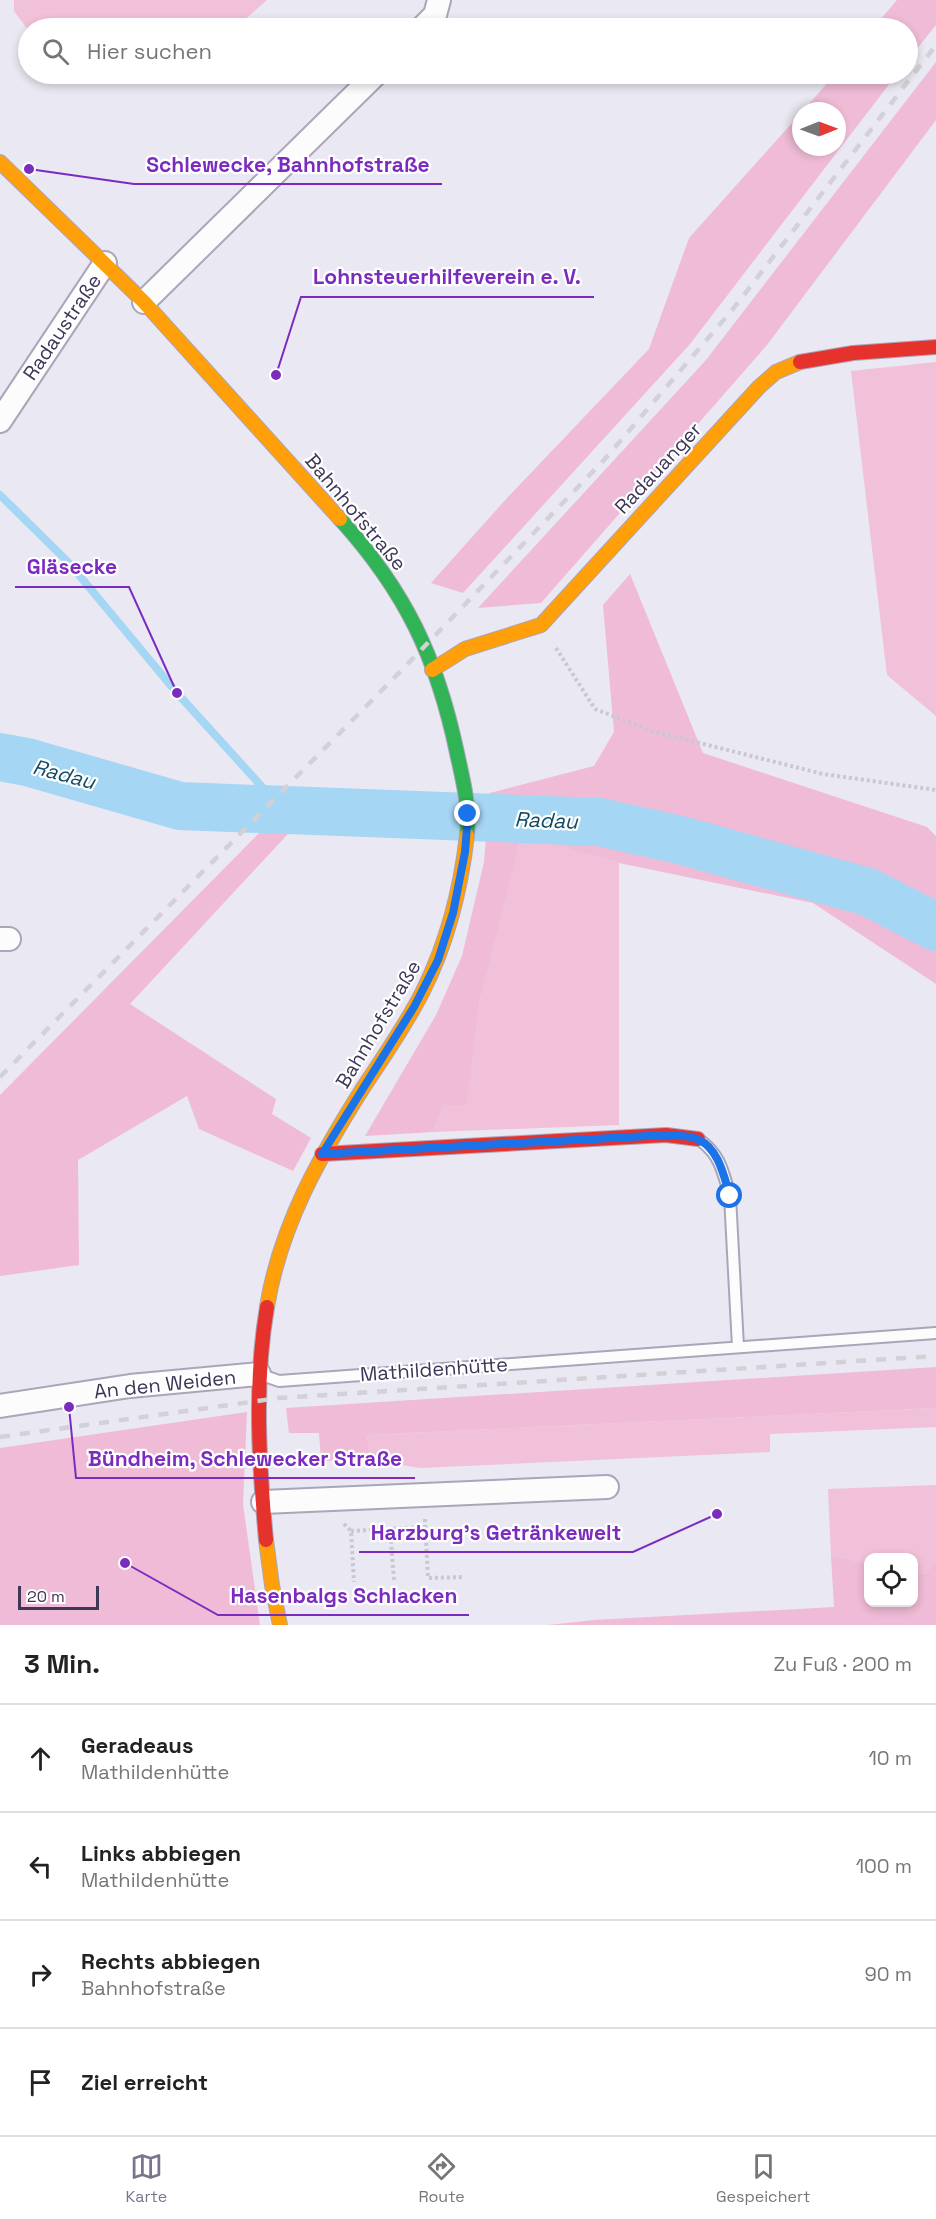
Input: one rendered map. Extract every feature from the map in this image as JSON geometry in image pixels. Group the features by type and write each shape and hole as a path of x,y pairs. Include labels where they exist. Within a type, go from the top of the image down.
{"street":[{"path":"432,18 439,0"},
{"path":"144,302 366,84"},
{"name":"Bahnhofstraße","path":"0,162 144,302 361,542 390,581 420,637 450,720 468,814 465,852 453,913 438,960 414,1007 322,1154 285,1236 266,1306 259,1374"},
{"name":"Radaustraße","path":"0,421 105,263"},
{"name":"Radauanger","path":"432,670 465,649 541,625 759,387 777,371 798,362 830,356 936,347"},
{"path":"322,1154 666,1135 698,1139"},
{"path":"259,1374 264,1528 280,1625"},
{"name":"An den Weiden","path":"0,1406 130,1386 259,1374"},
{"path":"263,1502 607,1487"}],"lane":[{"path":"698,1139 713,1150 730,1196 738,1347"},
{"name":"Mathildenhütte","path":"259,1374 279,1380 936,1333"}],"path":[{"path":"541,625 595,709 652,731 823,774 936,790"},
{"path":"423,1496 428,1578 464,1577"},
{"path":"320,1500 351,1531 354,1582"},
{"path":"351,1531 425,1527"},
{"path":"390,1529 394,1580"}],"shaded area":[{"path":"14,0 267,0 246,18 19,18 14,11"},
{"path":"897,0 936,0 936,25 918,48 918,18 882,18"},
{"path":"936,62 936,120 767,345 541,603 478,608 706,360"},
{"path":"826,84 889,84 846,141 846,102 811,102"},
{"path":"792,123 792,156 834,156 690,344 463,593 431,583 507,498 649,349 689,238"},
{"path":"936,362 936,716 887,675 851,371"},
{"path":"630,574 703,753 927,827 936,836 936,984 813,903 619,863 522,834 480,1001 467,1105 443,1105 433,1132 365,1136 436,1015 462,956 484,862 490,793 594,766 614,732 603,605"},
{"path":"273,819 300,821 130,1004 276,1099 272,1114 311,1138 293,1171 199,1129 187,1096 78,1160 79,1265 0,1276 0,1095"},
{"path":"522,833 619,863 619,1125 433,1132 443,1105 467,1104 480,1001"},
{"path":"936,1367 936,1408 367,1435 370,1460 321,1461 319,1433 289,1433 286,1408"},
{"path":"936,1408 936,1427 770,1434 770,1452 420,1468 370,1460 367,1435"},
{"path":"247,1412 243,1504 260,1625 0,1625 0,1448"},
{"path":"936,1485 936,1561 925,1574 918,1573 918,1553 864,1553 864,1562 831,1556 828,1489"},
{"path":"831,1556 864,1562 864,1607 918,1607 918,1573 925,1574 936,1561 936,1625 548,1625 594,1620 834,1607"}],"waterway":[{"path":"0,495 69,563 177,693 284,811"},
{"name":"Radau","path":"0,757 27,762 180,806 599,822 680,840 868,892 936,927"}],"railway":[{"path":"918,68 936,45"},
{"path":"0,1077 395,677 604,460 733,309 906,84"},
{"path":"0,1437 279,1398 936,1356"}],"traffic: fast":[{"path":"340,519 363,546 401,600 429,656 449,719 462,774 467,804 467,835"}],"traffic: slow":[{"path":"0,162 144,302 340,519"},
{"path":"432,670 465,649 541,625 759,387 776,372 800,362"},
{"path":"267,1307 281,1248 317,1166 409,1016 432,973 452,915 467,835"},
{"path":"266,1540 280,1625"}],"traffic: jam":[{"path":"800,362 853,353 936,347"},
{"path":"322,1154 666,1135 698,1139"},
{"path":"266,1540 261,1482 259,1394 267,1307"}],"place":[{"name":"Schlewecke, Bahnhofstraße","path":"29,169"},
{"name":"Lohnsteuerhilfeverein e. V.","path":"276,375"},
{"name":"Gläsecke","path":"177,693"},
{"name":"Bündheim, Schlewecker Straße","path":"69,1407"},
{"name":"Harzburg's Getränkewelt","path":"717,1514"},
{"name":"Hasenbalgs Schlacken","path":"125,1563"}],"route":[{"path":"468,814 465,852 453,913 438,960 414,1007 322,1154 666,1135 698,1139 713,1150 730,1196"}]}
